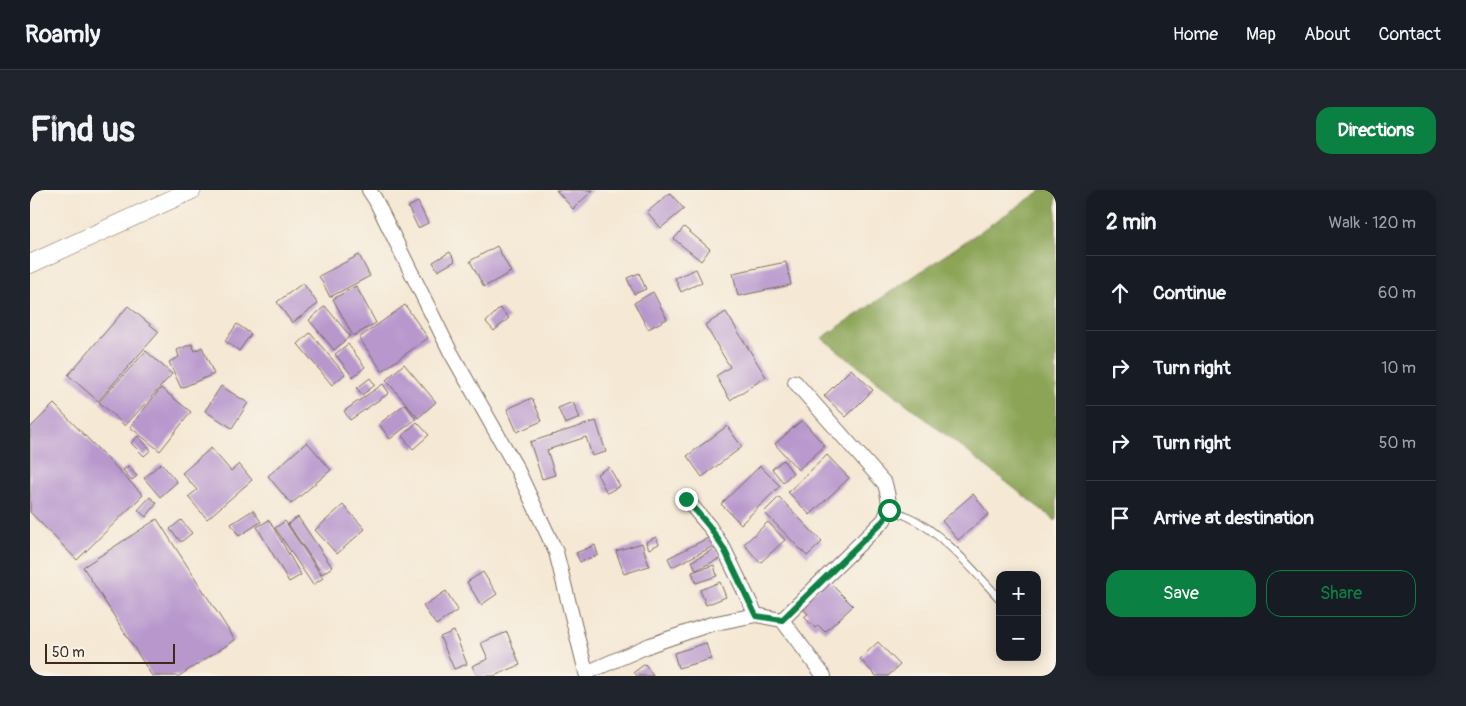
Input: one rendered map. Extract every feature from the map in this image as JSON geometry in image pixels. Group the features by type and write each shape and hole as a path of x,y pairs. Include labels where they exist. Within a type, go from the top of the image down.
{"street":[{"path":"30,264 192,190"},
{"path":"369,190 380,208 450,351 517,469 556,552 586,674 650,645 711,624 756,616 782,620 824,676"},
{"path":"782,620 884,520 889,510 889,497 885,484 795,382"},
{"path":"686,499 709,526 724,549 756,616"}],"lane":[{"path":"889,510 908,516 951,548 996,595"}],"green space":[{"path":"1042,190 1056,190 1056,521 822,338"}],"building":[{"path":"556,190 593,190 573,209"},
{"path":"670,193 684,209 661,228 647,212"},
{"path":"418,202 428,223 418,228 408,207"},
{"path":"684,227 710,249 701,261 674,239"},
{"path":"497,246 511,272 484,287 470,261"},
{"path":"450,252 455,261 438,271 433,262"},
{"path":"359,255 370,276 330,297 319,276"},
{"path":"786,262 791,285 738,296 733,273"},
{"path":"696,269 702,282 681,292 675,278"},
{"path":"639,273 646,289 634,294 627,278"},
{"path":"303,283 318,304 292,323 277,302"},
{"path":"356,286 376,323 353,336 333,299"},
{"path":"653,292 667,319 648,329 634,303"},
{"path":"405,305 428,338 382,371 359,338"},
{"path":"128,306 159,332 98,401 68,375"},
{"path":"325,306 350,336 334,350 309,320"},
{"path":"500,308 509,318 494,331 486,322"},
{"path":"726,312 766,377 730,400 716,376 730,367 705,325"},
{"path":"237,324 251,334 239,351 225,341"},
{"path":"310,333 345,374 332,385 298,344"},
{"path":"192,344 195,351 202,347 214,374 181,388 169,362 179,357 177,350"},
{"path":"348,344 365,367 353,377 335,354"},
{"path":"146,351 172,374 125,426 99,402"},
{"path":"404,364 436,402 418,418 386,380"},
{"path":"851,369 873,390 846,417 824,396"},
{"path":"370,378 375,385 362,395 357,388"},
{"path":"383,384 389,393 350,420 344,411"},
{"path":"221,386 248,403 232,428 205,411"},
{"path":"161,388 191,412 160,451 130,427"},
{"path":"532,398 542,421 517,432 507,409"},
{"path":"573,402 580,418 565,424 558,408"},
{"path":"54,404 143,495 77,560 30,512 30,428"},
{"path":"405,404 416,419 390,439 379,424"},
{"path":"802,420 825,446 798,470 775,444"},
{"path":"596,421 606,452 592,456 586,437 547,450 555,475 542,479 530,442"},
{"path":"417,422 429,435 413,449 402,436"},
{"path":"727,426 742,447 702,477 687,456"},
{"path":"138,436 151,450 144,456 131,443"},
{"path":"307,442 331,470 291,504 268,476"},
{"path":"211,448 231,471 239,464 252,480 207,519 188,497 197,490 182,473"},
{"path":"827,455 849,478 810,515 788,492"},
{"path":"783,460 793,473 783,482 772,469"},
{"path":"161,463 177,482 160,497 144,478"},
{"path":"128,466 137,476 132,480 123,470"},
{"path":"760,466 780,486 741,524 721,504"},
{"path":"609,467 620,486 607,493 597,474"},
{"path":"973,494 989,514 958,540 942,521"},
{"path":"150,497 157,503 146,517 138,510"},
{"path":"779,497 822,542 807,556 764,512"},
{"path":"343,505 365,529 337,554 315,530"},
{"path":"253,510 261,522 239,536 231,524"},
{"path":"298,517 332,567 322,574 288,524"},
{"path":"157,519 235,640 179,676 152,676 83,567"},
{"path":"181,520 192,533 181,542 170,529"},
{"path":"269,520 301,575 289,582 257,527"},
{"path":"285,521 323,578 313,585 275,528"},
{"path":"768,522 785,540 760,563 744,544"},
{"path":"712,536 716,545 672,567 668,558"},
{"path":"656,537 659,544 649,549 646,542"},
{"path":"642,543 649,566 624,574 616,551"},
{"path":"595,545 598,555 580,562 576,553"},
{"path":"716,548 721,558 696,570 692,561"},
{"path":"714,565 717,576 696,583 692,572"},
{"path":"483,572 497,594 481,605 467,582"},
{"path":"827,580 853,606 825,632 818,625 815,628 804,617 808,614 800,605"},
{"path":"720,582 726,597 706,605 700,590"},
{"path":"446,591 458,610 436,625 423,606"},
{"path":"454,631 467,664 454,669 440,637"},
{"path":"507,632 520,665 494,676 477,676 472,666 488,659 481,643"},
{"path":"878,642 900,665 888,676 876,676 860,659"},
{"path":"706,643 711,659 678,668 674,653"},
{"path":"645,664 653,676 637,676 634,672"}],"route":[{"path":"686,499 709,526 724,549 756,616 782,620 884,520 889,510"}]}
